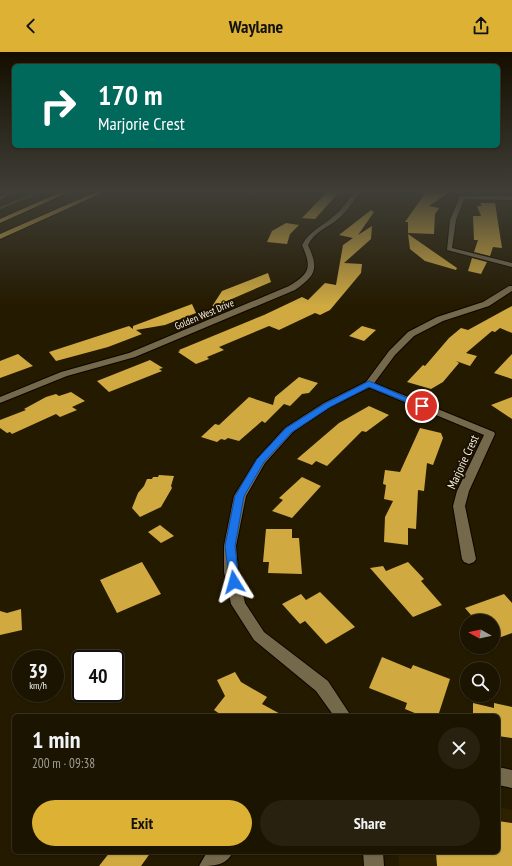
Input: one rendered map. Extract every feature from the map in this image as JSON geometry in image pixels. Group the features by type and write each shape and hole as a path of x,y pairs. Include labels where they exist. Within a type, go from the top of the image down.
{"highway":[{"path":"0,237 16,230"}],"street":[{"name":"Golden West Drive","path":"0,400 64,374 132,355 292,288 305,280 311,270 313,261 305,245 309,236 317,230"},
{"path":"452,230 449,249 512,265"},
{"path":"342,714 322,686 259,636 238,604 231,572 230,546 240,496 261,461 289,430 327,405 369,384 392,352 411,334 440,319 486,304 512,288"},
{"name":"Marjorie Crest","path":"369,384 490,434 462,491 459,506 469,558"},
{"path":"500,776 512,779"},
{"path":"209,866 214,858 220,854"},
{"path":"373,854 374,866"}],"shaded area":[{"path":"500,807 512,810 512,866 399,866 398,854 500,854"}],"building":[{"path":"294,230 290,234 287,244 267,242 272,231"},
{"path":"345,230 361,230 358,235 366,230 372,230 371,239 344,263 362,264 361,273 330,310 320,315 315,313 279,330 269,326 219,347 224,350 207,357 209,359 196,364 178,352 180,351 179,350 264,315 302,297 308,300 325,283 336,285 343,245 353,238 339,235"},
{"path":"408,230 434,230 434,234 408,233"},
{"path":"474,230 499,230 502,248 493,247 490,256 474,252 478,240 474,240"},
{"path":"408,234 457,268 456,270 425,261 410,249"},
{"path":"472,258 487,262 481,274 468,271"},
{"path":"268,273 271,282 211,308 222,291"},
{"path":"192,304 196,313 165,325 136,330 142,334 108,347 56,361 49,352 129,326 133,329 133,326"},
{"path":"512,306 512,333 500,328 495,332 492,331 466,353 477,356 470,366 456,361 459,363 443,382 431,389 407,382 423,365 425,366 449,338 461,328 468,330"},
{"path":"362,326 376,330 364,341 349,336"},
{"path":"18,354 33,366 0,378 0,361"},
{"path":"512,354 512,379 494,373"},
{"path":"150,360 163,368 159,369 162,371 109,392 97,381"},
{"path":"299,377 318,383 309,393 302,394 290,406 284,404 265,423 262,421 239,441 228,438 225,440 221,439 217,442 201,437 215,424 219,425 249,397 273,405 275,397"},
{"path":"71,392 85,401 72,407 77,410 60,417 56,414 12,434 10,432 7,433 0,428 0,420 26,410 24,409 46,397 56,394 59,396"},
{"path":"512,397 512,419 491,405"},
{"path":"369,406 389,415 366,432 362,431 327,466 316,461 312,465 297,459 339,423"},
{"path":"420,428 441,433 443,438 433,465 427,463 424,491 418,490 416,529 408,528 408,545 384,542 385,517 393,501 384,499 386,485 383,484 385,470 400,472"},
{"path":"159,475 174,476 171,486 172,488 161,507 140,517 132,508 138,493 144,486 147,479 158,477"},
{"path":"302,477 321,486 292,518 272,511 283,500 279,498"},
{"path":"160,525 174,536 161,543 148,532"},
{"path":"266,529 292,529 292,538 299,538 302,574 268,573 269,562 263,562"},
{"path":"142,562 161,594 117,613 100,580"},
{"path":"408,562 424,579 421,581 442,605 413,617 370,568 383,566 386,571"},
{"path":"320,592 355,627 326,644 305,621 300,624 282,604 301,594 306,600"},
{"path":"504,594 512,603 512,633 500,637 500,614 470,614 465,608"},
{"path":"21,609 22,630 0,635 0,611 7,613"},
{"path":"382,657 411,669 413,665 450,679 439,714 417,714 405,709 407,703 369,688"},
{"path":"235,672 241,682 267,697 262,704 280,714 220,714 214,710 225,696 217,680"},
{"path":"473,703 494,708 494,703 512,707 512,738 500,736 500,714 473,714"},
{"path":"500,821 512,823 512,866 437,866 436,854 500,854"},
{"path":"108,854 150,854 141,866 99,866"}],"route":[{"path":"234,582 231,572 230,546 240,496 261,461 289,430 327,405 369,384 422,406"}]}
